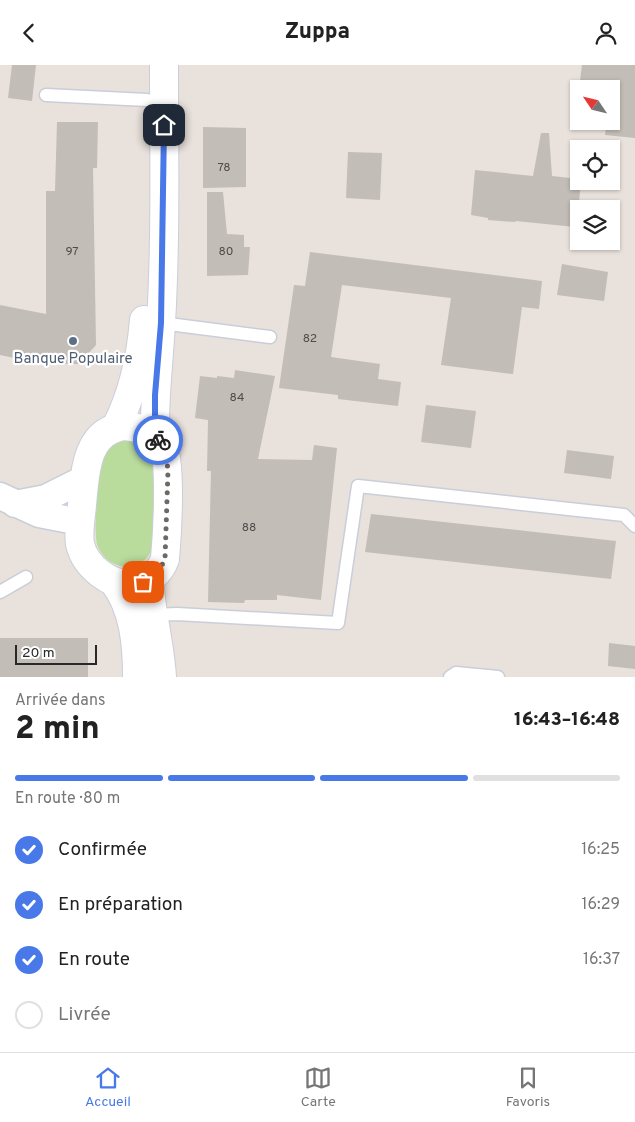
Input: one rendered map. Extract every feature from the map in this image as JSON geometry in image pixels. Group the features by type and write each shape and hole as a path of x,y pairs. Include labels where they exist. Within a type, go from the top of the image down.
{"main road":[{"path":"116,427 130,393 136,370 147,298 147,65"},
{"path":"155,437 155,395 161,323 164,222 164,65"},
{"path":"132,426 144,430 155,437 164,448 168,463 166,551 159,571 149,579 130,584 119,583 102,575 86,558 80,540 80,522 87,462 94,445 109,429 132,426"},
{"path":"149,579 162,677"},
{"path":"113,581 123,595 130,615 135,639 137,677"}],"street":[{"path":"8,500 46,498 84,479"},
{"path":"8,500 39,514 80,522"}],"lane":[{"path":"46,95 147,101"},
{"path":"161,323 270,337"},
{"path":"154,615 177,614 338,623 358,486 624,515 635,526"},
{"path":"0,592 26,577"},
{"path":"450,677 456,673 498,677"}],"green space":[{"path":"124,439 144,444 155,457 154,547 149,556 142,562 126,566 110,562 103,556 96,539 98,484 103,459 110,447"}],"building":[{"path":"12,65 36,65 32,101 8,98"},
{"path":"582,65 635,65 635,138 605,135 606,130 620,130 620,80 580,80"},
{"path":"57,122 98,122 97,168 93,168 96,345 79,364 43,364 0,355 0,305 46,314 46,191 55,191"},
{"path":"203,127 246,128 246,187 203,188"},
{"path":"541,133 549,133 552,176 570,178 570,190 580,190 579,200 570,200 570,226 488,220 488,218 471,215 475,170 533,176"},
{"path":"348,152 382,153 380,200 346,198"},
{"path":"207,192 223,192 227,234 244,235 244,247 250,247 248,275 207,276"},
{"path":"310,252 542,281 539,309 522,307 513,374 441,365 451,298 342,285 331,357 380,364 378,379 401,382 398,406 338,399 338,395 279,388 294,285 305,286"},
{"path":"562,264 608,272 604,301 557,295"},
{"path":"235,370 275,376 258,459 312,460 314,445 337,448 321,600 277,595 277,600 245,600 244,603 208,602 211,471 207,471 208,420 195,418 200,376 234,378"},
{"path":"426,405 476,411 471,448 421,442"},
{"path":"567,450 614,456 611,479 564,473"},
{"path":"371,514 616,541 611,579 365,552"},
{"path":"0,638 88,638 88,677 0,677"},
{"path":"609,643 635,646 635,669 608,666"}],"way so far":[{"path":"143,582 159,571 165,559 166,551 168,463 161,443 158,440"}],"place":[{"name":"Banque Populaire","path":"73,341"}],"route":[{"path":"158,440 155,437 155,409 161,323 164,125"}]}
